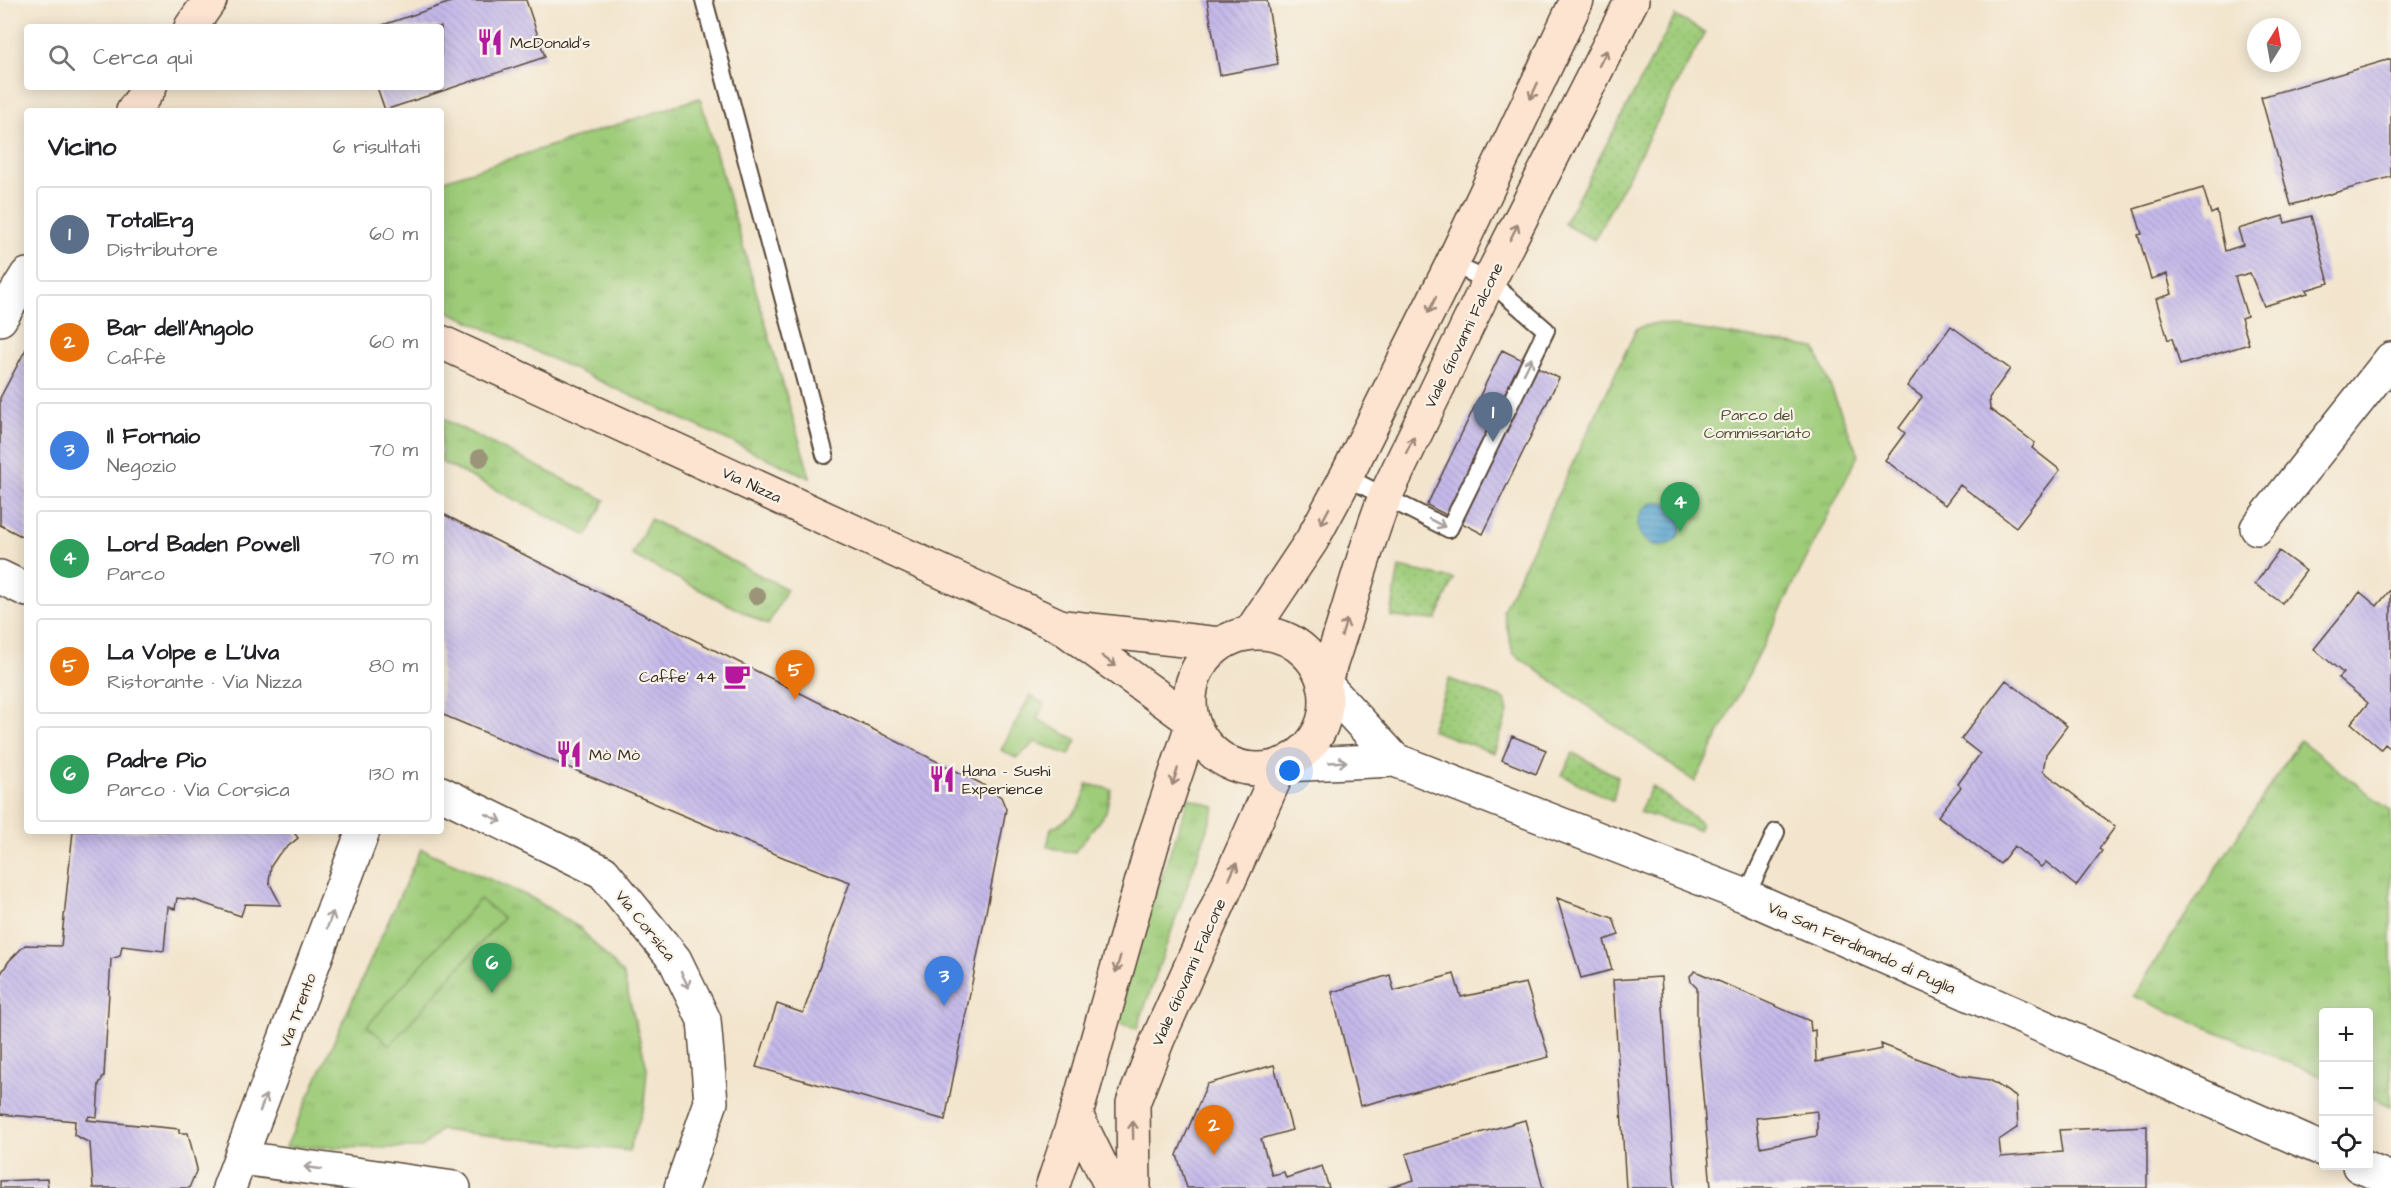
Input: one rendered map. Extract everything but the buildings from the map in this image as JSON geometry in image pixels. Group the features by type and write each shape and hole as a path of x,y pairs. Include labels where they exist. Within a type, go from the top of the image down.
{"main road":[{"path":"193,24 210,0"},
{"path":"1235,639 1278,636 1304,650 1317,664 1324,682 1327,703 1323,723 1314,741 1299,756 1281,765 1259,769 1239,765 1219,756 1203,741 1193,722 1190,700 1193,679 1204,659 1235,639 1312,540 1346,477 1452,264 1577,0"},
{"name":"Viale Giovanni Falcone","path":"1324,682 1340,641 1371,531 1385,497 1489,281 1632,0"},
{"path":"135,108 148,90"},
{"name":"Via Nizza","path":"444,343 1062,627 1193,722"},
{"name":"Via Nizza","path":"1062,627 1235,639"},
{"path":"1052,1188 1076,1115 1152,845 1193,722"},
{"name":"Viale Giovanni Falcone","path":"1134,1188 1133,1103 1158,1039 1281,765"},
{"path":"1076,1115 1112,1188"}],"street":[{"path":"0,319 24,280"},
{"path":"2257,528 2391,359"},
{"path":"0,577 24,589"},
{"name":"Via San Ferdinando di Puglia","path":"1324,682 1395,760"},
{"name":"Via San Ferdinando di Puglia","path":"1281,765 1395,760 1746,896 2319,1148"},
{"name":"Via Corsica","path":"444,794 603,872 675,960 704,1020 711,1102 681,1188"},
{"name":"Via Trento","path":"230,1188 362,834"},
{"path":"242,1158 454,1188"},
{"path":"2370,1170 2391,1179"}],"lane":[{"path":"704,0 825,455"},
{"path":"1346,477 1449,529 1546,330 1489,281 1452,264"},
{"path":"1746,896 1776,832"}],"green space":[{"path":"1675,16 1705,32 1594,240 1564,224"},
{"path":"700,98 810,478 444,309 444,180"},
{"name":"Parco del Commissariato","path":"1657,323 1815,348 1858,455 1695,782 1513,653 1503,610 1637,328"},
{"path":"444,420 605,500 587,536 444,464"},
{"path":"650,519 787,589 768,625 632,555"},
{"path":"1399,567 1454,579 1436,620 1391,617"},
{"path":"1449,679 1505,699 1508,712 1494,753 1431,730"},
{"path":"1030,696 1045,704 1037,719 1077,740 1069,755 1036,742 1016,758 1001,750"},
{"path":"2300,740 2391,811 2391,1106 2373,1098 2373,1008 2319,1008 2319,1075 2133,996"},
{"path":"1573,753 1618,777 1613,801 1562,775"},
{"path":"1087,784 1111,789 1106,812 1074,853 1047,847 1051,828 1076,811 1083,800"},
{"path":"1652,786 1701,823 1698,830 1639,812"},
{"path":"1189,798 1215,807 1137,1029 1111,1020"},
{"path":"421,849 532,898 580,928 623,974 647,1068 644,1106 629,1151 440,1130 422,1148 286,1147"},
{"path":"480,899 503,918 390,1045 367,1026"}],"water":[{"path":"1660,502 1676,508 1682,524 1676,540 1660,546 1644,540 1638,524 1644,508"}],"place":[{"name":"McDonald's","path":"490,42"},
{"name":"TotalErg","path":"1493,442"},
{"name":"Lord Baden Powell","path":"1680,532"},
{"name":"Caffe' 44","path":"737,676"},
{"name":"La Volpe e L'Uva","path":"795,700"},
{"name":"Mò Mò","path":"569,754"},
{"name":"Hana - Sushi Experience","path":"942,779"},
{"name":"Padre Pio","path":"492,993"},
{"name":"Il Fornaio","path":"944,1006"},
{"name":"Bar dell'Angolo","path":"1214,1155"}]}
